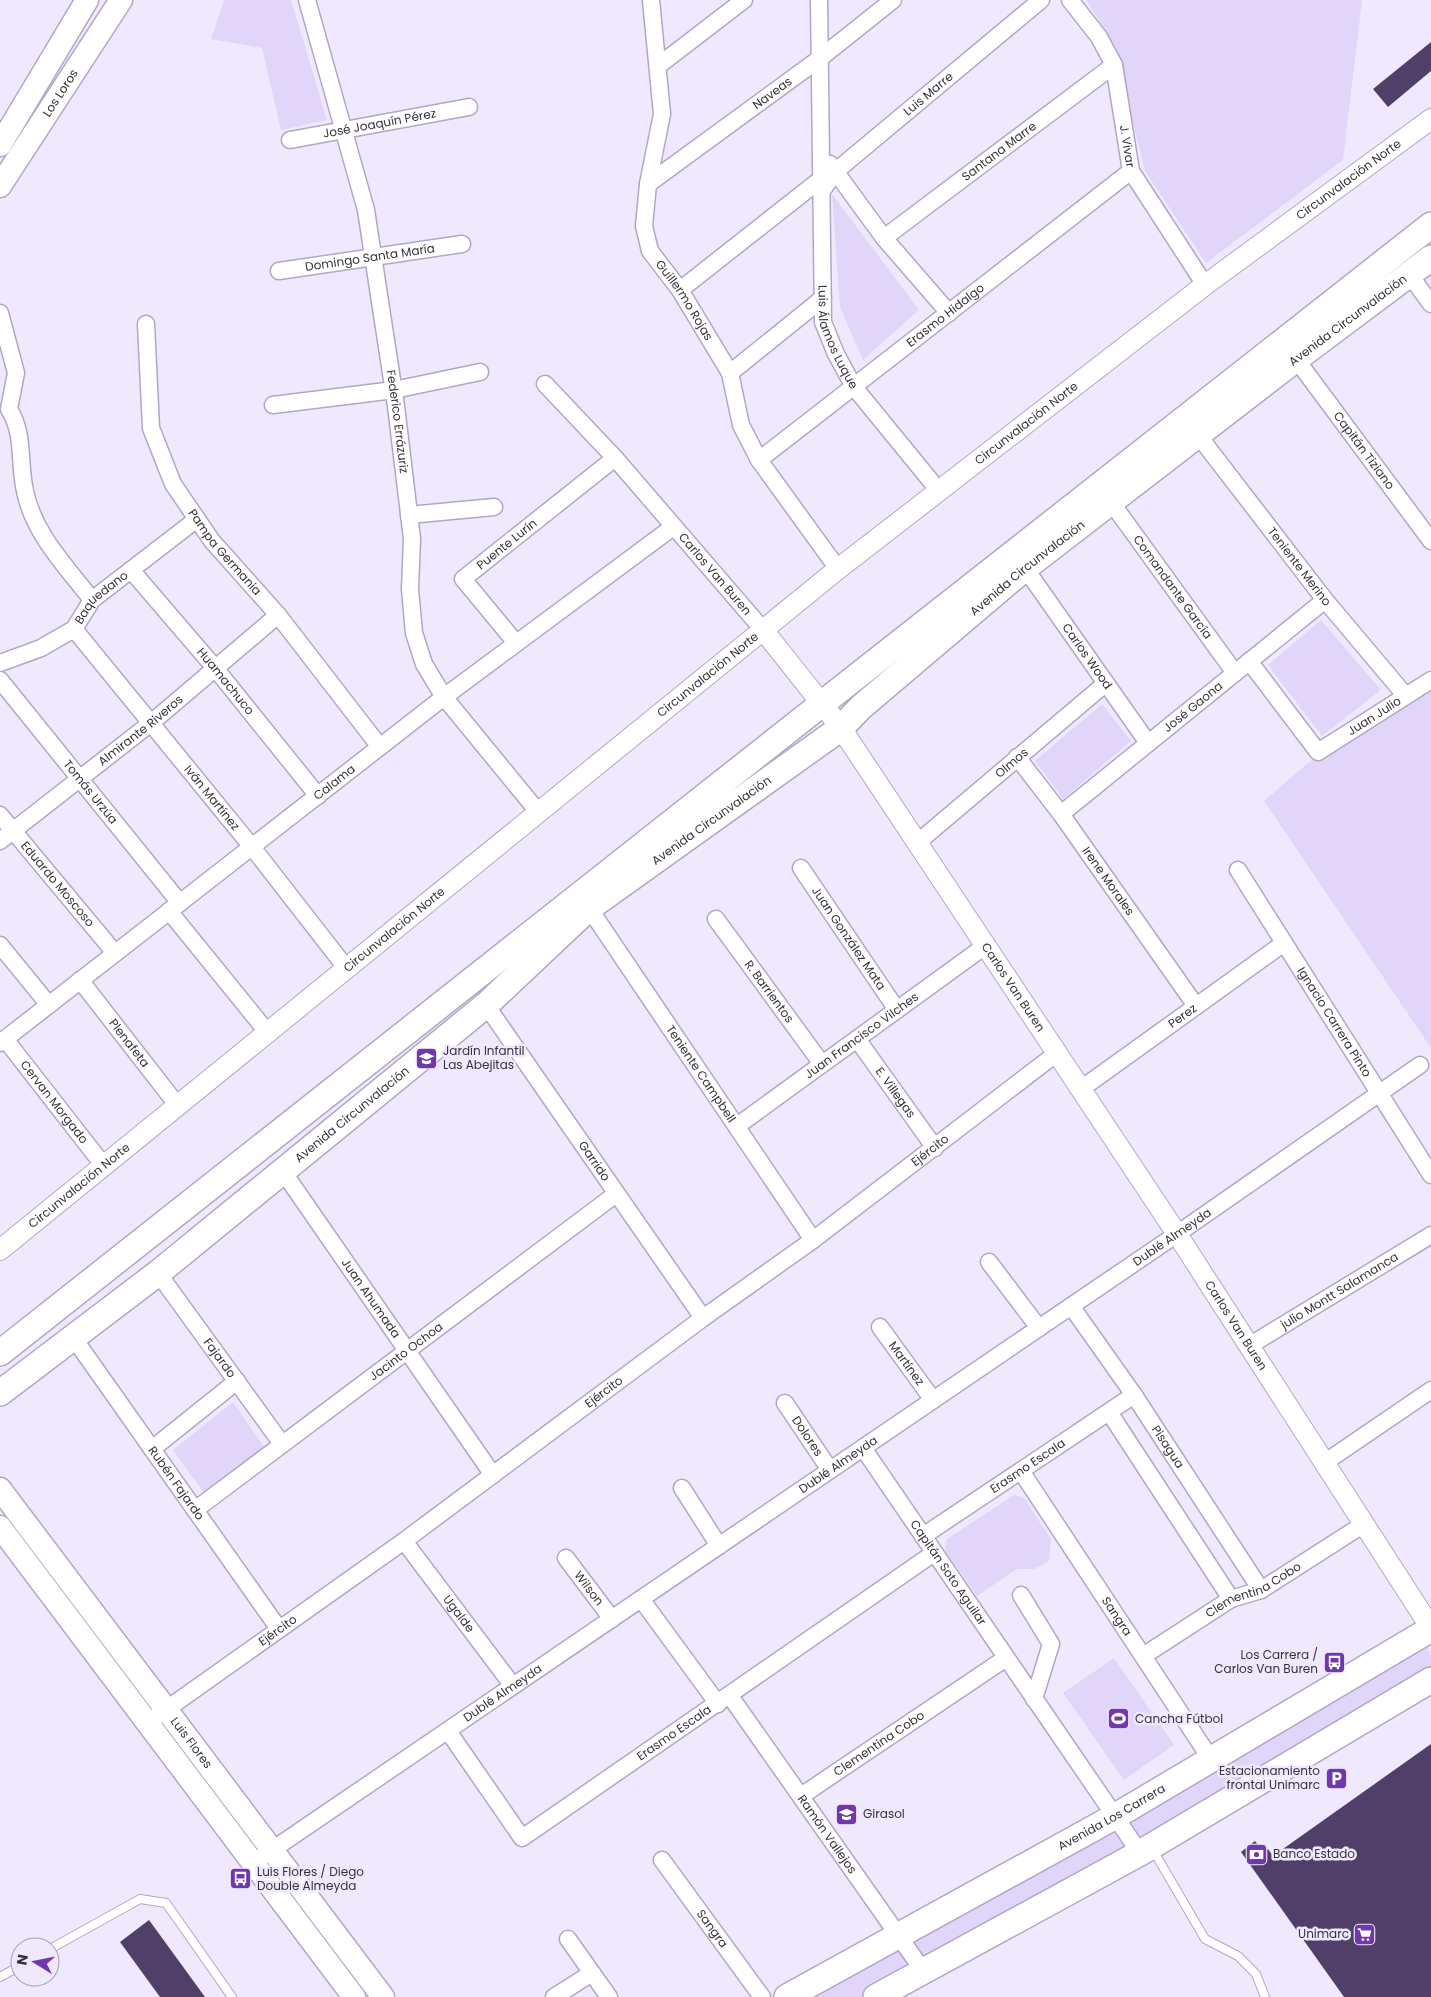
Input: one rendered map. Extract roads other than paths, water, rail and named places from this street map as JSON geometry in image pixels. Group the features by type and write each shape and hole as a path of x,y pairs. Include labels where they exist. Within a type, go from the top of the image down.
{"main road":[{"name":"Los Loros","path":"0,144 87,0"},
{"name":"Los Loros","path":"0,186 115,2"},
{"name":"Avenida Circunvalación","path":"0,1353 1431,225"},
{"name":"Avenida Circunvalación","path":"0,1393 158,1273 486,1005 589,908 841,728 860,708 1025,568 1296,359 1431,258"},
{"name":"Luis Flores","path":"0,1489 383,1997"},
{"name":"Luis Flores","path":"0,1527 354,1997"},
{"name":"Avenida Los Carrera","path":"787,1997 1212,1761 1431,1629"},
{"path":"876,1997 1145,1850 1431,1680"}],"street":[{"name":"Federico Errázuriz","path":"307,0 366,210 374,256 394,390 412,539 410,590 414,633 424,664 444,697 539,813"},
{"name":"Guillermo Rojas","path":"651,0 662,114 648,184 644,226 650,251 680,290 730,372 741,425 760,460 838,569"},
{"path":"658,66 744,0"},
{"name":"Luis Álamos Luque","path":"819,0 823,322 836,354 854,387 939,491"},
{"name":"Naveas","path":"648,184 819,58 893,0"},
{"name":"Luis Marre","path":"680,290 821,185 1041,0"},
{"name":"J. Vivar","path":"1070,0 1099,37 1114,65 1131,171 1205,284"},
{"name":"Santana Marre","path":"884,238 1114,65"},
{"name":"José Joaquín Pérez","path":"290,140 469,106"},
{"name":"Circunvalación Norte","path":"0,1250 838,569 1205,284 1431,119"},
{"path":"820,152 884,238 948,313"},
{"name":"Erasmo Hidalgo","path":"760,460 1131,171"},
{"name":"Domingo Santa María","path":"279,271 462,244"},
{"path":"1409,274 1431,304"},
{"path":"730,372 822,298"},
{"path":"0,313 16,373 5,406 18,423 24,488 41,536 92,600"},
{"name":"Pampa Germania","path":"146,324 151,428 173,484 212,541 278,615 380,747"},
{"name":"Capitán Tiziano","path":"1296,359 1431,541"},
{"path":"273,404 394,390 480,372"},
{"name":"Carlos Van Buren","path":"545,384 614,458 764,630 841,728 1177,1234 1431,1629"},
{"name":"Teniente Merino","path":"1198,434 1325,600 1405,694"},
{"name":"Puente Lurín","path":"516,644 464,579 614,458"},
{"name":"Comandante García","path":"1110,502 1235,672"},
{"path":"409,515 494,507"},
{"name":"Baquedano","path":"0,663 41,648 74,629 92,600 197,520"},
{"name":"Calama","path":"3,1041 444,697 673,527"},
{"name":"Carlos Wood","path":"1025,568 1148,743"},
{"name":"Huamachuco","path":"131,570 215,668 318,796"},
{"name":"José Gaona","path":"1061,814 1325,600"},
{"name":"Almirante Riveros","path":"0,841 150,723 278,615"},
{"name":"Iván Martínez","path":"74,629 252,847 347,969"},
{"name":"Juan Julio","path":"1249,661 1318,752 1405,694 1431,680"},
{"name":"Tomás Urzúa","path":"0,680 79,780 268,1033"},
{"name":"Olmos","path":"917,843 1105,684"},
{"name":"Irene Morales","path":"1017,757 1061,814 1196,1006"},
{"name":"Eduardo Moscoso","path":"0,815 115,953"},
{"name":"Juan González Mata","path":"801,868 897,1010"},
{"name":"Ignacio Carrera Pinto","path":"1238,870 1431,1175"},
{"name":"Teniente Campbell","path":"589,908 812,1240"},
{"name":"R. Barrientos","path":"716,919 822,1064"},
{"name":"Perez","path":"1081,1089 1284,943"},
{"path":"0,945 49,1005"},
{"name":"Juan Francisco Vilches","path":"737,1126 985,946"},
{"name":"Plenafeta","path":"80,980 178,1106"},
{"name":"Garrido","path":"486,1005 703,1318"},
{"name":"E. Villegas","path":"857,1039 935,1148"},
{"name":"Cervan Morgado","path":"3,1041 104,1166"},
{"name":"Ejército","path":"147,1722 404,1541 703,1318 812,1240 1057,1053"},
{"name":"Dublé Almeyda","path":"253,1863 1177,1234 1420,1064"},
{"name":"Juan Ahumada","path":"282,1170 493,1475"},
{"name":"Jacinto Ochoa","path":"195,1510 616,1194"},
{"name":"julio Montt Salamanca","path":"1249,1346 1431,1235"},
{"path":"990,1262 1039,1328"},
{"name":"Fajardo","path":"158,1273 282,1444"},
{"name":"Pisagua","path":"1071,1306 1134,1395 1261,1590"},
{"name":"Martínez","path":"880,1327 933,1400"},
{"name":"Rubén Fajardo","path":"73,1337 279,1629"},
{"path":"152,1449 236,1381"},
{"path":"1324,1463 1431,1390"},
{"name":"Erasmo Escala","path":"923,1536 1134,1395"},
{"name":"Dolores","path":"785,1403 830,1470"},
{"path":"1109,1412 1231,1599"},
{"name":"Capitán Soto Aguilar","path":"863,1448 1114,1817 1145,1850"},
{"name":"Sangra","path":"1021,1471 1212,1761"},
{"path":"682,1488 719,1546"},
{"name":"Clementina Cobo","path":"1143,1656 1231,1599 1261,1590 1364,1524"},
{"name":"Ugalde","path":"404,1541 513,1686"},
{"name":"Erasmo Escala","path":"448,1731 522,1838 934,1553"},
{"name":"Wilson","path":"566,1558 612,1619"},
{"path":"1021,1595 1051,1644 1034,1699"},
{"name":"Ramón Vallejos","path":"641,1599 801,1796 924,1972"},
{"name":"Clementina Cobo","path":"801,1796 1006,1658"},
{"name":"Sangra","path":"662,1860 762,1997"},
{"path":"568,1939 609,1997"},
{"path":"554,1997 592,1973"}],"lane":[{"path":"1145,1850 1205,1939 1238,1956 1256,1974 1265,1997"},
{"path":"60,1943 140,1899 166,1903 232,1997"}],"place":[{"name":"Jardín Infantil Las Abejitas","path":"427,1058"},
{"name":"Los Carrera / Carlos Van Buren","path":"1334,1662"},
{"name":"Cancha Fútbol","path":"1119,1719"},
{"name":"Estacionamiento frontal Unimarc","path":"1336,1778"},
{"name":"Girasol","path":"847,1814"},
{"name":"Banco Estado","path":"1257,1854"},
{"name":"Luis Flores / Diego Double Almeyda","path":"241,1879"},
{"name":"Unimarc","path":"1365,1934"}]}
